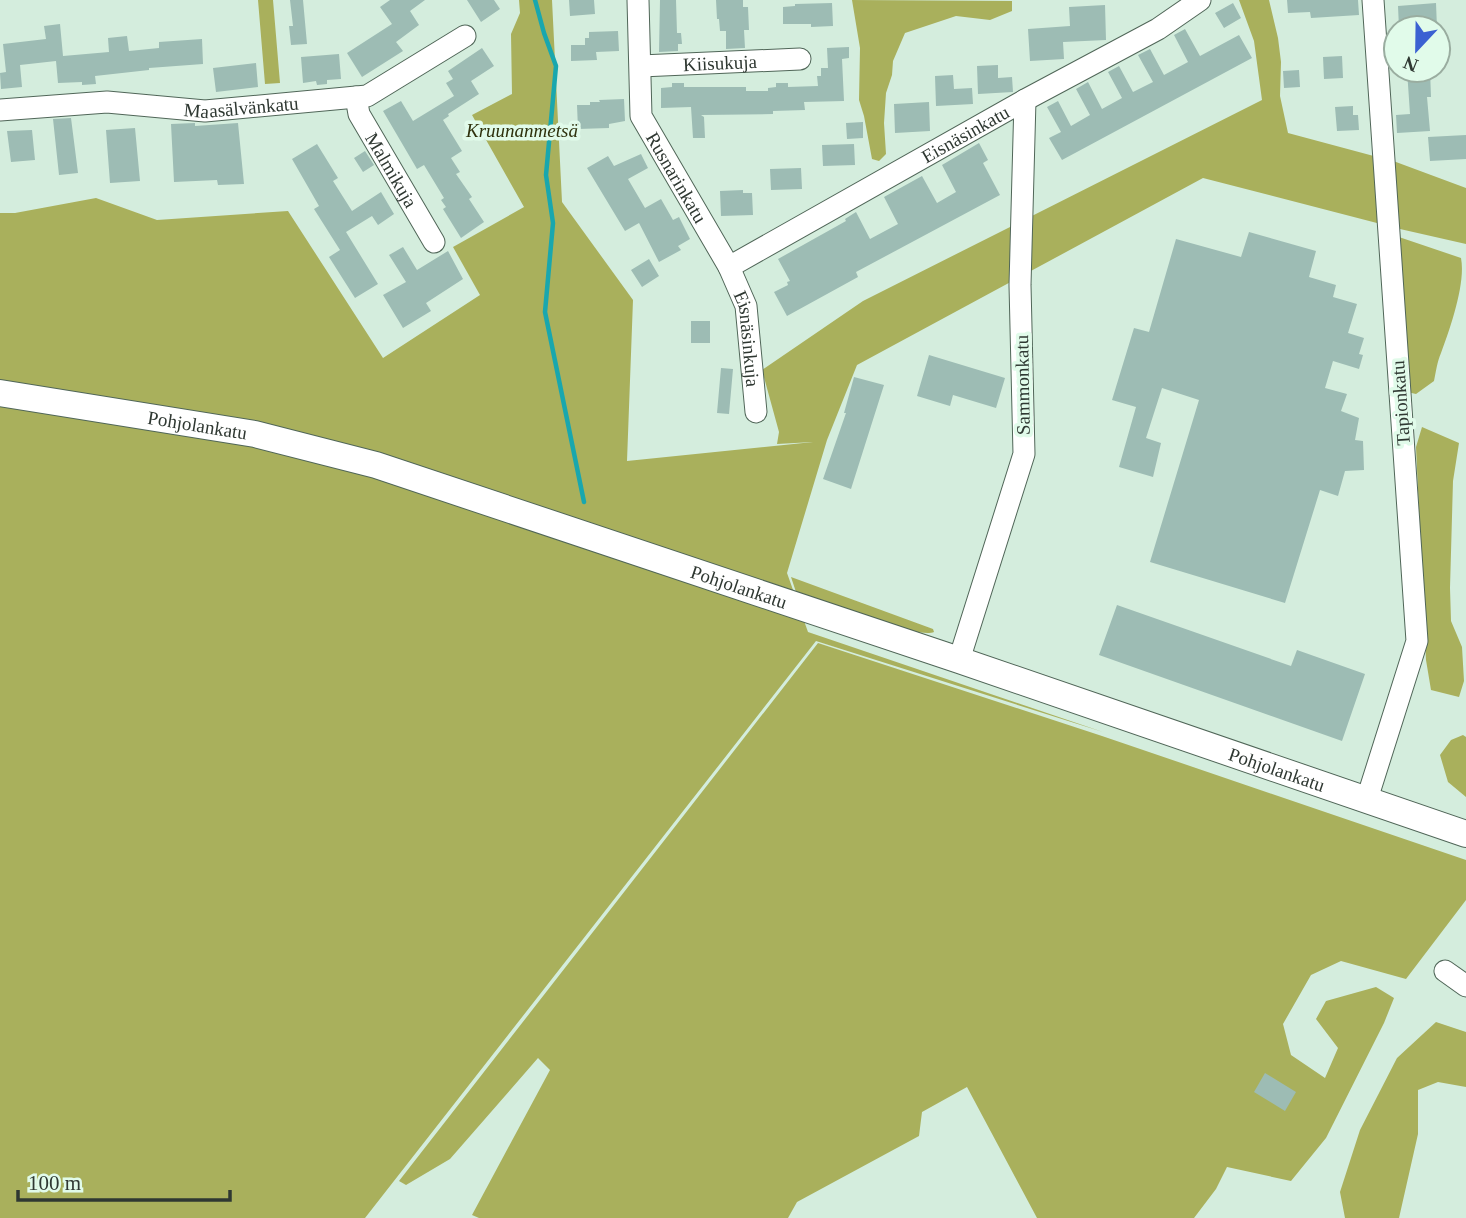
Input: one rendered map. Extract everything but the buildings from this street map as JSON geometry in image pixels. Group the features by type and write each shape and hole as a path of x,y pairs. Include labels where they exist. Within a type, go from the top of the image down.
{"main road":[{"name":"Pohjolankatu","path":"0,393 256,434 376,465 959,660 1466,834"}],"street":[{"name":"Rusnarinkatu","path":"638,0 641,116 729,267"},
{"name":"Eisnäsinkatu","path":"729,267 1025,100 1158,29 1200,0"},
{"name":"Tapionkatu","path":"1367,799 1417,641 1373,0"},
{"name":"Maasälvänkatu","path":"0,110 107,102 205,111 367,96 465,36"},
{"name":"Kiisukuja","path":"641,66 800,59"},
{"name":"Malmikuja","path":"356,97 359,114 434,242"},
{"name":"Sammonkatu","path":"959,660 1024,454 1020,285 1025,100"},
{"name":"Eisnäsinkuja","path":"729,267 746,306 757,412"},
{"path":"1445,971 1466,986"}],"green space":[{"path":"258,0 273,0 280,83 265,84"},
{"name":"Kruunanmetsä","path":"519,0 552,0 562,202 633,300 627,461 813,442 777,444 779,432 762,370 863,301 1262,100 1254,41 1239,0 1269,0 1278,38 1281,62 1280,96 1288,133 1396,162 1466,188 1466,244 1203,178 857,365 827,440 787,573 808,632 1103,732 816,641 365,1218 0,1218 0,213 15,213 96,198 157,220 288,211 383,358 480,295 453,247 524,207 472,115 512,94 511,34 520,13"},
{"path":"852,0 1012,1 1012,11 990,20 956,16 905,33 893,61 886,93 886,154 879,161 872,159 859,100 860,48"},
{"path":"1393,235 1461,258 1459,293 1434,381 1416,394 1403,391"},
{"path":"1422,427 1459,443 1453,481 1450,588 1451,621 1462,647 1464,681 1459,697 1431,690 1426,660 1416,447"},
{"path":"791,577 933,629 934,632 909,631 889,626 798,598"},
{"path":"818,643 1466,860 1466,900 1406,979 1341,961 1311,975 1283,1024 1291,1055 1325,1078 1338,1048 1316,1019 1326,1001 1376,987 1394,998 1326,1138 1291,1181 1227,1167 1216,1189 1194,1218 1037,1218 967,1087 922,1112 919,1136 797,1202 788,1218 479,1218 472,1215 550,1070 538,1058 450,1159 406,1185 399,1181"},
{"path":"1463,735 1466,737 1466,797 1448,782 1440,755 1451,740"},
{"path":"1436,1022 1466,1032 1466,1087 1438,1082 1418,1090 1418,1134 1399,1218 1345,1218 1340,1192 1360,1130 1397,1058"}],"waterway":[{"path":"535,0 556,66 546,175 553,223 545,312 584,502"}]}
